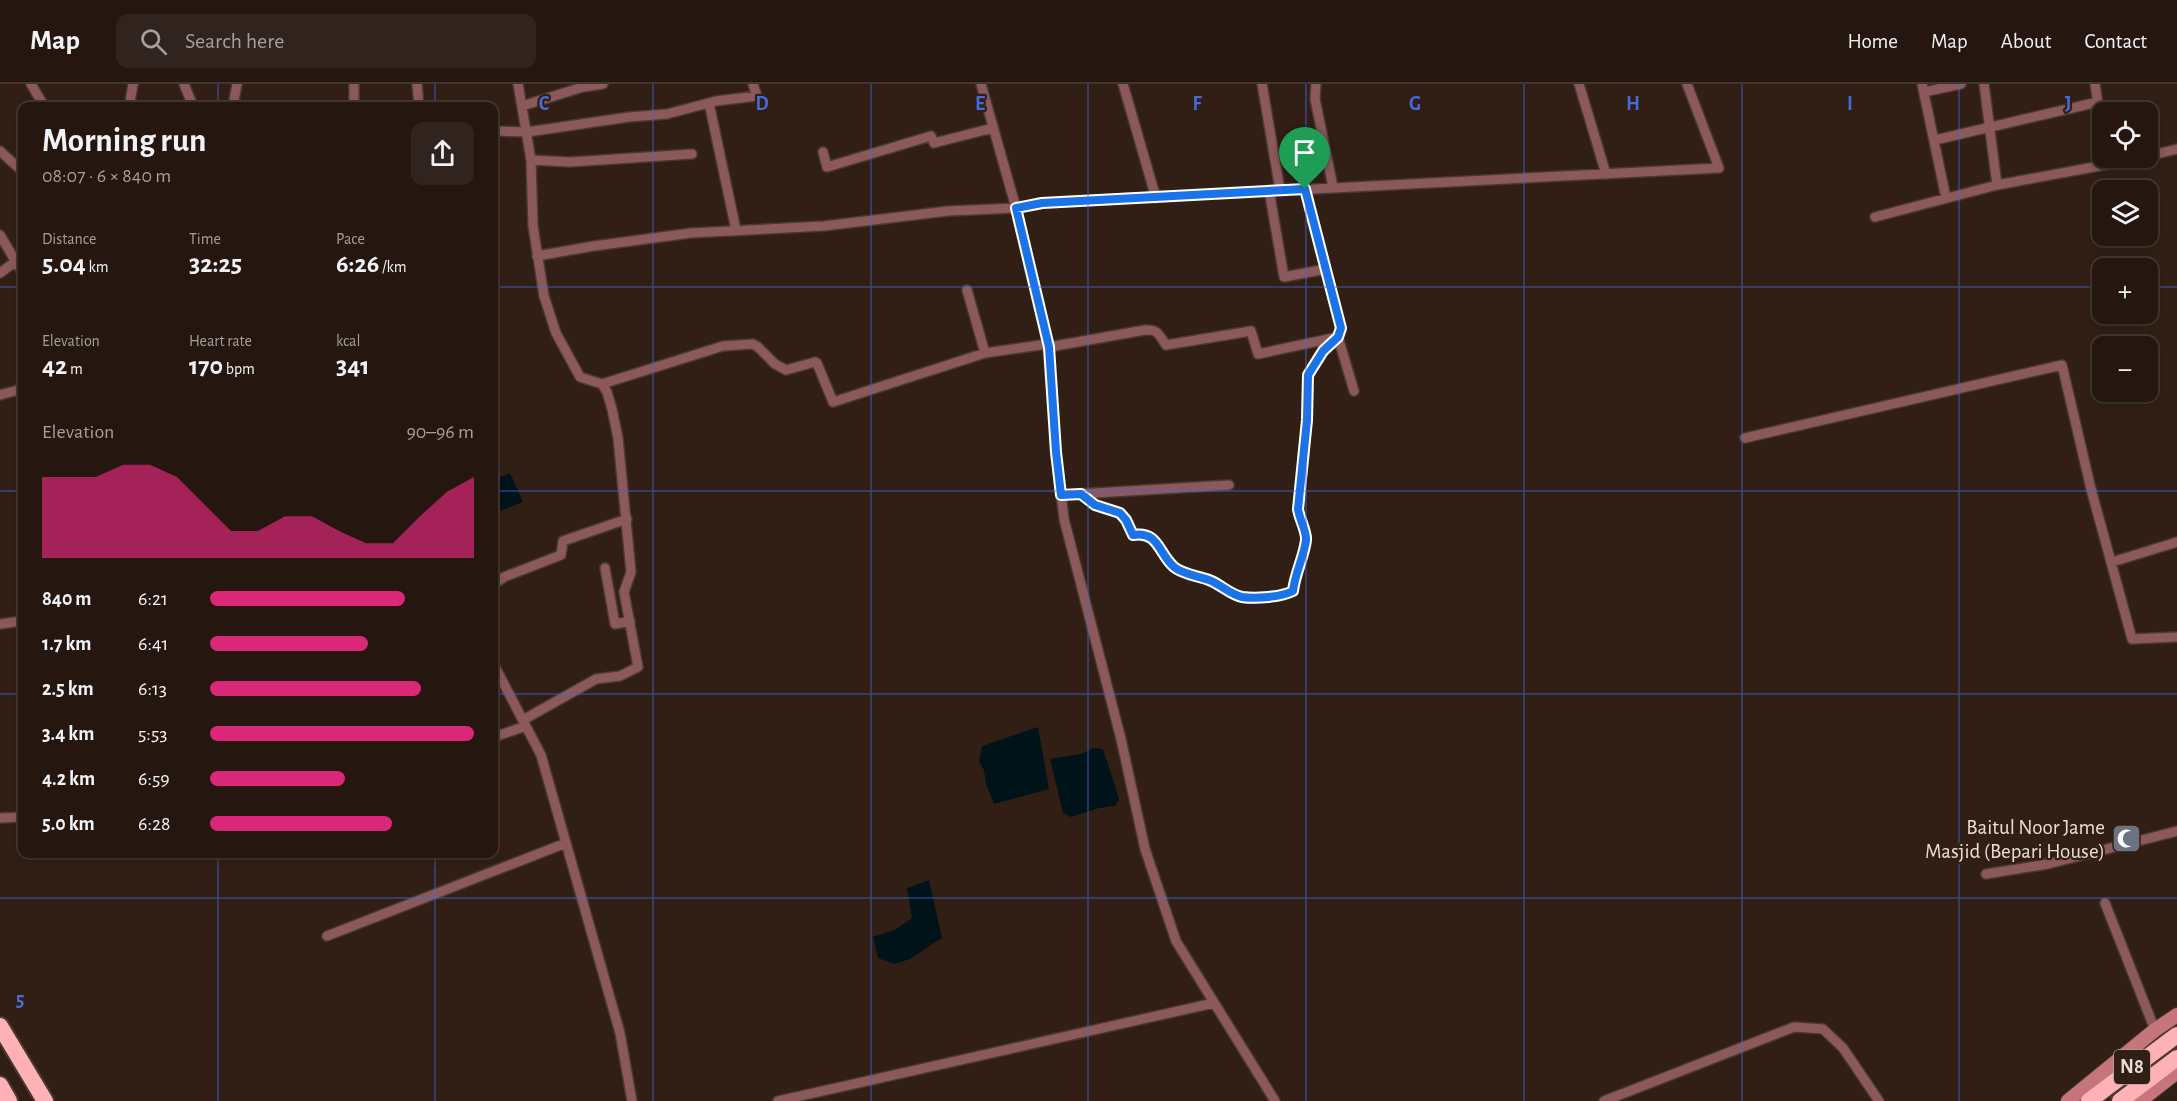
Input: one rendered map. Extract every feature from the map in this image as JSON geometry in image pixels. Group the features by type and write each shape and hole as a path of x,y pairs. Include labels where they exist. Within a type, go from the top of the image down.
{"highway":[{"path":"0,1026 45,1101"},
{"name":"N8","path":"2089,1101 2177,1035"},
{"name":"N8","path":"2120,1101 2177,1058"},
{"path":"0,1085 9,1101"}],"main road":[{"path":"2068,1101 2155,1030 2177,1015"},
{"path":"2140,1101 2177,1072"}],"street":[{"path":"31,84 42,102"},
{"path":"131,102 133,84"},
{"path":"184,84 191,102"},
{"path":"234,102 237,84"},
{"path":"354,84 354,102"},
{"path":"417,84 419,102"},
{"path":"518,84 531,160 533,226 544,296 556,333 580,377 602,384 723,346 753,344 775,364 786,370 817,363 833,402 985,353 1145,330 1154,330 1166,345 1251,331 1258,354 1338,337"},
{"path":"522,106 583,87 603,84"},
{"path":"498,131 526,132 629,117 667,114 709,103 757,96 753,84"},
{"path":"981,84 1016,208 1048,345 1056,452 1064,519 1121,738 1145,849 1176,941 1275,1101"},
{"path":"1123,84 1156,198"},
{"path":"1262,84 1280,190"},
{"path":"1316,84 1315,99 1333,187"},
{"path":"1579,84 1606,174"},
{"path":"537,256 691,233 824,226 948,212 1016,208 1042,203 1719,168 1687,84"},
{"path":"1946,198 1923,88 1961,84"},
{"path":"1984,84 1997,185"},
{"path":"2095,84 2098,102"},
{"path":"709,103 736,230"},
{"path":"1935,140 2092,103"},
{"path":"823,152 827,167 931,136 934,143 993,128"},
{"path":"2158,154 2177,149"},
{"path":"0,151 18,167"},
{"path":"531,160 570,162 692,154"},
{"path":"1875,217 1997,185 2092,164"},
{"path":"1081,494 1095,505 1120,513 1133,535 1143,533 1155,540 1164,556 1175,568 1212,581 1241,597 1283,596 1293,591 1294,579 1307,539 1298,509 1307,420 1308,375 1323,351 1338,337 1341,328 1305,189"},
{"path":"1269,190 1284,277 1326,269"},
{"path":"0,235 18,266"},
{"path":"0,273 15,262"},
{"path":"967,290 985,353"},
{"path":"1338,337 1354,392"},
{"path":"1745,438 2061,365 2088,478 2132,639 2177,637"},
{"path":"498,735 525,723 596,679 620,676 638,667 624,592 631,572 616,428 610,400 602,384"},
{"path":"0,395 18,390"},
{"path":"1061,495 1229,485"},
{"path":"498,581 561,555 563,541 627,519"},
{"path":"2112,562 2177,542"},
{"path":"605,568 615,624 630,621"},
{"path":"0,624 18,622"},
{"path":"498,672 541,755 620,1033 632,1101"},
{"path":"0,818 18,817"},
{"path":"1986,874 2048,864 2177,831"},
{"path":"327,936 566,843"},
{"path":"2105,903 2155,1030"},
{"path":"778,1101 1214,1003"},
{"path":"1604,1101 1794,1027 1822,1029 1843,1048 1879,1101"}],"shaded area":[{"path":"510,473 523,502 498,511 498,478"},
{"path":"1038,727 1049,789 994,804 986,784 984,770 979,762 982,746"},
{"path":"1094,748 1103,749 1119,799 1115,806 1099,808 1071,817 1063,813 1050,759 1081,754"},
{"path":"929,880 942,938 910,959 894,964 878,958 873,937 895,930 912,918 907,888"}],"place":[{"name":"Baitul Noor Jame Masjid (Bepari House)","path":"2126,839"}],"route":[{"path":"1305,189 1341,328 1338,337 1323,351 1308,375 1307,420 1298,509 1307,539 1294,579 1293,591 1283,596 1241,597 1212,581 1175,568 1164,556 1155,540 1143,533 1133,535 1120,513 1095,505 1081,494 1061,495 1049,347 1016,208 1042,203 1305,189"}]}
